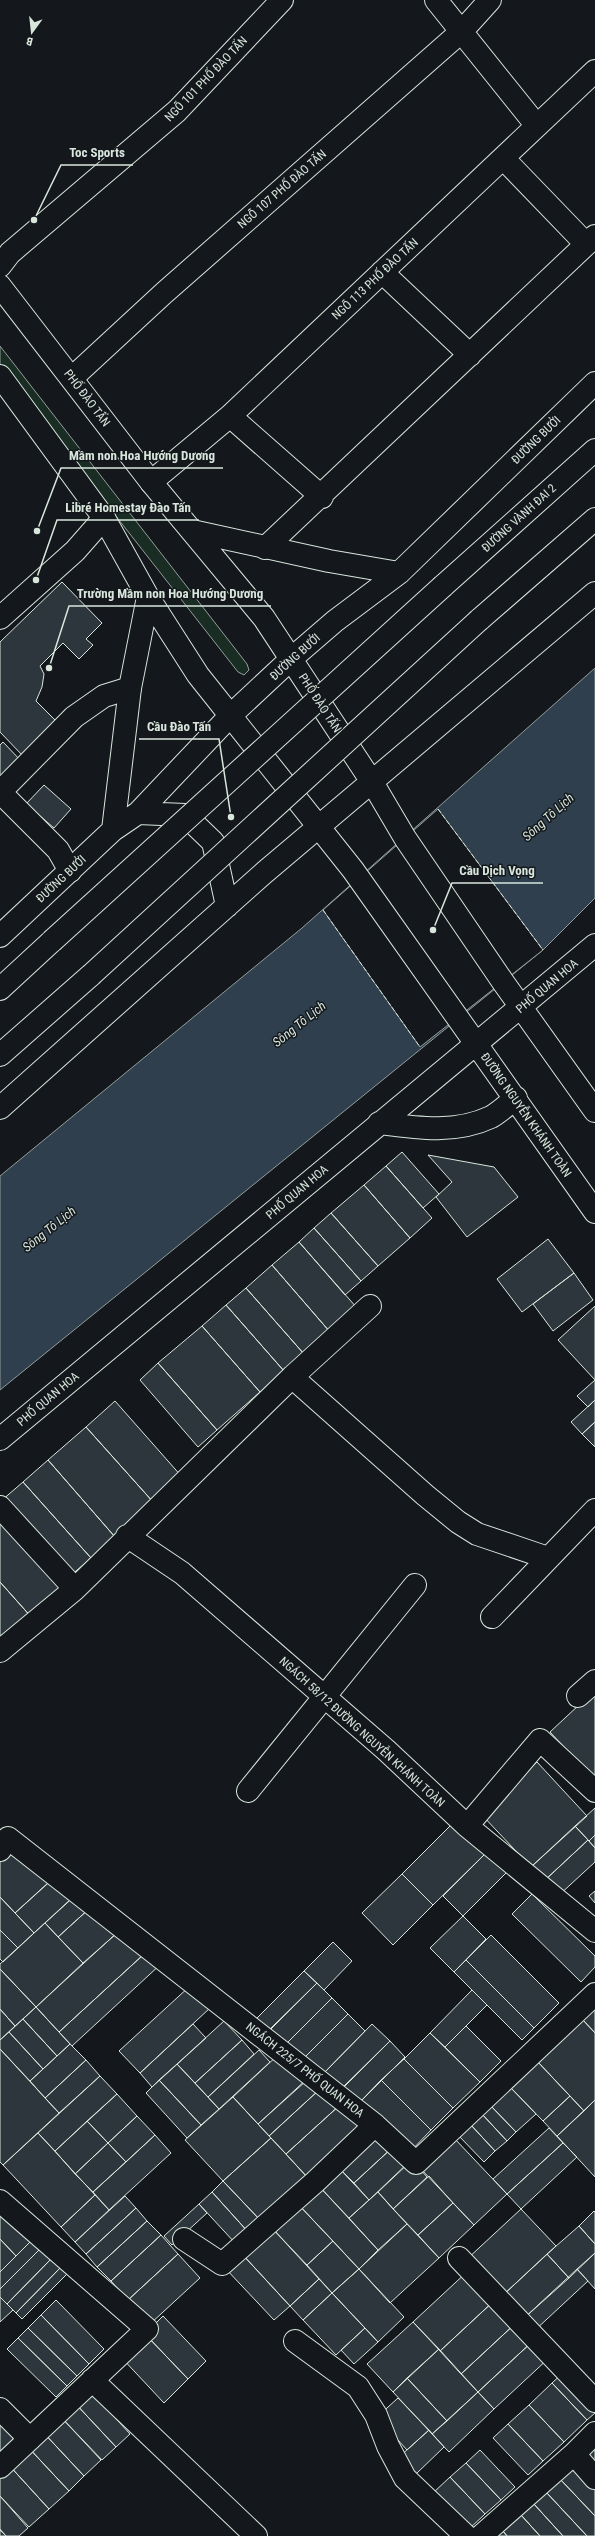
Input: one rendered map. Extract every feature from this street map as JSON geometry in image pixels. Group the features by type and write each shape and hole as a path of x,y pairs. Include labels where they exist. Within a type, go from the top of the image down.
{"main road":[{"name":"NGÕ 101 PHỐ ĐÀO TẤN","path":"0,266 10,253 177,111 282,0"},
{"path":"436,0 537,126"},
{"name":"NGÕ 107 PHỐ ĐÀO TẤN","path":"72,378 164,293 462,31 490,0"},
{"name":"NGÕ 113 PHỐ ĐÀO TẤN","path":"151,482 230,416 595,71"},
{"path":"266,548 322,497 590,240 503,158"},
{"path":"382,272 470,355"},
{"name":"PHỐ ĐÀO TẤN","path":"0,286 151,482 264,618 372,782"},
{"path":"0,376 104,518 148,597 198,675 318,826"},
{"name":"ĐƯỜNG BƯỞI","path":"0,936 113,830 138,813 231,715 291,659 335,622 399,573 595,383"},
{"path":"230,416 322,497"},
{"name":"ĐƯỜNG VÀNH ĐAI 2","path":"0,989 443,586 595,450"},
{"path":"0,618 75,551 104,518"},
{"path":"0,1055 91,975 479,620 595,519"},
{"path":"192,531 266,548 399,573"},
{"path":"0,1108 318,826 595,593"},
{"path":"113,830 130,688 148,597"},
{"path":"70,871 58,850 0,792 74,717 104,696 130,688"},
{"path":"372,782 406,838 503,982 595,1111"},
{"path":"138,813 185,815 213,842 227,906"},
{"name":"ĐƯỜNG NGUYỄN KHÁNH TOÀN","path":"318,826 359,879 456,1019 516,1098 595,1212"},
{"name":"PHỐ QUAN HOA","path":"0,1439 379,1123 522,1008 595,945"},
{"path":"379,1123 421,1128 446,1129 468,1125 492,1116 516,1098"},
{"path":"0,1651 75,1589 127,1536 292,1377 370,1306"},
{"path":"292,1377 425,1496 458,1522 477,1534 548,1558"},
{"path":"0,1507 75,1589"},
{"path":"492,1618 595,1510"},
{"name":"NGÁCH 58/12 ĐƯỜNG NGUYỄN KHÁNH TOÀN","path":"127,1536 182,1573 325,1697 467,1826 595,1931"},
{"path":"248,1791 415,1586"},
{"path":"578,1696 595,1681"},
{"path":"467,1826 540,1740 595,1791"},
{"name":"NGÁCH 225/7 PHỐ QUAN HOA","path":"0,1850 8,1838 375,2125 416,2163 595,1994"},
{"path":"184,2239 222,2264 315,2182 375,2125"},
{"path":"0,2201 147,2329 0,2468"},
{"path":"459,2258 595,2401"},
{"path":"295,2341 358,2387 376,2415 388,2446 405,2478 466,2536"},
{"path":"92,2380 256,2536"},
{"path":"0,2408 30,2438"},
{"path":"481,2536 574,2454 595,2433"},
{"path":"574,2454 595,2478"}],"green space":[{"path":"0,346 247,664 249,670 244,675 238,672 0,368"}],"water":[{"name":"Sông Tô Lịch","path":"595,668 595,898 543,950 0,1390 0,1176 302,928"}],"pier":[{"path":"438,809 543,950 420,1047 323,910"}],"building":[{"path":"62,582 102,623 86,639 93,645 79,659 63,643 40,666 44,674 42,687 36,701 59,724 24,757 0,732 0,642"},
{"path":"3,742 22,762 0,781 0,745"},
{"path":"44,785 71,809 54,828 26,804"},
{"path":"402,1152 439,1194 423,1208 386,1166"},
{"path":"428,1155 494,1167 518,1197 467,1237 436,1197 452,1182"},
{"path":"386,1166 432,1218 410,1238 364,1185"},
{"path":"364,1185 410,1238 378,1266 331,1213"},
{"path":"331,1213 378,1266 361,1281 314,1228"},
{"path":"314,1228 361,1281 345,1295 299,1242"},
{"path":"548,1239 574,1273 522,1312 497,1279"},
{"path":"299,1242 357,1308 330,1332 272,1265"},
{"path":"272,1265 330,1332 304,1354 246,1288"},
{"path":"574,1273 593,1300 553,1331 533,1304"},
{"path":"246,1288 304,1354 284,1371 226,1305"},
{"path":"226,1305 284,1371 260,1392 202,1326"},
{"path":"595,1306 595,1380 558,1340"},
{"path":"202,1326 260,1392 217,1430 158,1363"},
{"path":"158,1363 217,1430 198,1447 140,1380"},
{"path":"595,1380 595,1400 588,1407 577,1396"},
{"path":"595,1400 595,1422 582,1434 571,1422"},
{"path":"115,1401 183,1478 154,1503 86,1427"},
{"path":"595,1422 595,1447 582,1434"},
{"path":"86,1427 154,1503 115,1537 48,1460"},
{"path":"48,1460 115,1537 91,1558 23,1482"},
{"path":"23,1482 91,1558 69,1577 1,1501"},
{"path":"0,1511 68,1589 33,1619 0,1582"},
{"path":"0,1582 33,1619 0,1648"},
{"path":"595,1690 595,1780 550,1732"},
{"path":"537,1762 587,1816 531,1867 481,1814"},
{"path":"595,1808 595,1835 589,1841 575,1826"},
{"path":"457,1819 489,1850 433,1905 402,1874"},
{"path":"575,1826 588,1840 544,1881 531,1867"},
{"path":"595,1835 595,1848 589,1841"},
{"path":"588,1840 595,1848 595,1862 558,1896 544,1881"},
{"path":"15,1844 50,1881 15,1913 0,1897 0,1858"},
{"path":"489,1850 509,1870 463,1916 443,1896"},
{"path":"402,1874 433,1905 393,1945 362,1913"},
{"path":"55,1877 73,1897 34,1933 15,1913"},
{"path":"595,1891 595,1903 589,1896"},
{"path":"77,1894 90,1908 58,1937 45,1923"},
{"path":"532,1894 595,1956 595,1967 581,1982 512,1914"},
{"path":"0,1897 34,1933 18,1948 0,1930"},
{"path":"91,1907 116,1934 83,1963 58,1937"},
{"path":"463,1916 486,1939 454,1972 430,1948"},
{"path":"45,1923 83,1963 36,2007 0,1969 0,1964"},
{"path":"0,1930 18,1948 3,1962 0,1959"},
{"path":"120,1930 143,1955 59,2032 36,2007"},
{"path":"491,1935 559,2003 534,2028 466,1960"},
{"path":"333,1942 352,1961 324,1990 304,1971"},
{"path":"143,1955 162,1963 72,2046 59,2032"},
{"path":"466,1960 534,2028 522,2040 454,1972"},
{"path":"0,1969 36,2007 15,2026 0,2009"},
{"path":"304,1971 317,1983 268,2032 255,2020"},
{"path":"317,1983 332,1998 285,2045 270,2029"},
{"path":"190,1986 210,2008 140,2073 119,2051"},
{"path":"472,1990 487,2005 445,2047 430,2033"},
{"path":"332,1998 348,2014 301,2061 285,2045"},
{"path":"36,2007 70,2044 57,2056 23,2019"},
{"path":"595,2008 595,2033 583,2020"},
{"path":"0,2009 15,2026 0,2040"},
{"path":"348,2014 365,2031 324,2073 304,2058"},
{"path":"23,2019 57,2056 43,2069 9,2032"},
{"path":"583,2020 595,2033 595,2100 584,2111 537,2061"},
{"path":"224,2021 242,2040 195,2083 177,2064"},
{"path":"193,2024 206,2038 152,2087 140,2073"},
{"path":"372,2024 390,2041 341,2090 324,2073"},
{"path":"466,2026 501,2061 480,2082 445,2047"},
{"path":"9,2032 43,2069 30,2081 0,2049 0,2040"},
{"path":"430,2033 480,2082 453,2108 404,2059"},
{"path":"242,2040 254,2054 208,2097 195,2083"},
{"path":"390,2041 405,2057 358,2104 342,2088"},
{"path":"70,2044 86,2060 45,2098 30,2081"},
{"path":"0,2049 59,2113 3,2165 0,2162"},
{"path":"259,2050 270,2062 219,2109 208,2097"},
{"path":"280,2053 306,2081 258,2124 233,2097"},
{"path":"404,2059 453,2108 431,2130 381,2080"},
{"path":"86,2060 100,2076 59,2113 45,2098"},
{"path":"537,2061 570,2096 543,2121 510,2087"},
{"path":"177,2064 219,2109 201,2125 159,2080"},
{"path":"100,2076 117,2094 55,2151 38,2133"},
{"path":"309,2077 320,2089 269,2136 258,2124"},
{"path":"159,2080 201,2125 187,2138 146,2093"},
{"path":"381,2080 431,2130 408,2154 358,2104"},
{"path":"510,2087 536,2114 516,2132 490,2105"},
{"path":"320,2089 341,2104 286,2154 269,2136"},
{"path":"117,2094 137,2116 108,2143 87,2121"},
{"path":"570,2096 584,2111 557,2136 543,2121"},
{"path":"233,2097 271,2138 223,2181 185,2140"},
{"path":"595,2100 595,2177 557,2136"},
{"path":"341,2104 364,2127 308,2178 286,2154"},
{"path":"490,2105 516,2132 507,2141 481,2113"},
{"path":"481,2113 507,2141 495,2151 470,2124"},
{"path":"137,2116 155,2135 126,2162 108,2143"},
{"path":"87,2121 108,2143 75,2174 55,2151"},
{"path":"470,2124 495,2151 484,2162 458,2135"},
{"path":"549,2128 563,2143 507,2194 493,2179"},
{"path":"376,2130 392,2148 354,2183 337,2166"},
{"path":"38,2133 95,2195 61,2227 3,2165"},
{"path":"155,2135 171,2153 109,2210 93,2192"},
{"path":"271,2138 308,2178 261,2221 223,2181"},
{"path":"454,2138 507,2194 474,2225 421,2169"},
{"path":"108,2143 126,2162 93,2192 75,2174"},
{"path":"563,2143 577,2157 521,2209 507,2194"},
{"path":"394,2146 409,2162 369,2200 354,2183"},
{"path":"412,2160 427,2177 393,2209 378,2192"},
{"path":"337,2166 369,2200 349,2218 317,2184"},
{"path":"429,2176 453,2203 418,2235 393,2209"},
{"path":"223,2181 261,2221 249,2233 212,2192"},
{"path":"317,2184 378,2250 359,2269 297,2203"},
{"path":"212,2192 249,2233 236,2244 199,2204"},
{"path":"378,2192 407,2224 378,2250 349,2218"},
{"path":"95,2195 109,2210 75,2242 61,2227"},
{"path":"125,2196 136,2208 86,2254 75,2242"},
{"path":"297,2203 333,2241 307,2265 271,2227"},
{"path":"453,2203 474,2225 439,2258 418,2235"},
{"path":"199,2204 207,2213 172,2245 164,2236"},
{"path":"0,2206 33,2239 16,2256 0,2239"},
{"path":"136,2208 147,2221 97,2267 86,2254"},
{"path":"521,2209 556,2246 501,2297 466,2260"},
{"path":"594,2211 595,2212 595,2244 579,2226"},
{"path":"147,2221 161,2235 111,2281 97,2267"},
{"path":"407,2224 439,2258 390,2303 359,2269"},
{"path":"579,2226 595,2244 595,2253 569,2278 547,2254"},
{"path":"271,2227 319,2279 290,2306 242,2254"},
{"path":"161,2235 178,2254 128,2300 111,2281"},
{"path":"0,2239 16,2256 0,2272"},
{"path":"33,2239 42,2247 0,2289 0,2272"},
{"path":"333,2241 359,2269 332,2293 307,2265"},
{"path":"42,2247 52,2258 7,2304 0,2297 0,2289"},
{"path":"595,2253 595,2289 577,2269"},
{"path":"178,2254 200,2278 150,2324 128,2300"},
{"path":"242,2254 290,2306 274,2320 225,2268"},
{"path":"547,2254 569,2278 522,2320 501,2297"},
{"path":"52,2258 61,2267 16,2313 7,2304"},
{"path":"61,2267 68,2273 22,2319 16,2313"},
{"path":"359,2269 404,2317 378,2342 332,2293"},
{"path":"577,2269 588,2281 533,2332 522,2320"},
{"path":"469,2270 496,2299 440,2351 413,2322"},
{"path":"319,2279 332,2293 303,2320 290,2306"},
{"path":"332,2293 365,2328 336,2355 303,2320"},
{"path":"0,2297 13,2310 0,2322"},
{"path":"496,2299 517,2322 461,2374 440,2351"},
{"path":"56,2300 104,2349 89,2364 41,2315"},
{"path":"41,2315 89,2364 77,2376 28,2328"},
{"path":"163,2316 206,2361 188,2379 145,2334"},
{"path":"413,2322 439,2349 393,2392 367,2364"},
{"path":"517,2322 534,2340 478,2392 461,2374"},
{"path":"28,2328 77,2376 67,2386 18,2338"},
{"path":"365,2328 378,2342 354,2364 341,2350"},
{"path":"145,2334 188,2379 164,2403 120,2356"},
{"path":"18,2338 67,2386 56,2397 7,2349"},
{"path":"534,2340 550,2357 494,2409 478,2392"},
{"path":"439,2349 478,2392 447,2421 407,2378"},
{"path":"564,2372 595,2405 595,2413 587,2420 552,2383"},
{"path":"407,2378 447,2421 432,2434 393,2392"},
{"path":"552,2383 587,2420 564,2442 529,2405"},
{"path":"87,2387 130,2434 116,2447 73,2401"},
{"path":"478,2392 494,2409 449,2452 432,2434"},
{"path":"398,2398 429,2430 407,2450 377,2417"},
{"path":"73,2401 116,2447 102,2460 58,2414"},
{"path":"529,2405 564,2442 543,2461 508,2424"},
{"path":"58,2414 101,2460 84,2476 41,2430"},
{"path":"0,2422 15,2437 0,2452"},
{"path":"508,2424 543,2461 528,2475 493,2438"},
{"path":"41,2430 84,2476 69,2491 26,2445"},
{"path":"429,2430 444,2447 416,2474 399,2457"},
{"path":"26,2445 69,2491 49,2509 7,2463"},
{"path":"480,2450 515,2487 501,2500 466,2463"},
{"path":"593,2450 595,2451 595,2477 581,2461"},
{"path":"7,2463 49,2509 29,2527 0,2496 0,2469"},
{"path":"466,2463 501,2500 485,2514 450,2477"},
{"path":"576,2464 595,2484 595,2516 560,2479"},
{"path":"450,2477 485,2514 468,2530 433,2493"},
{"path":"560,2479 595,2516 595,2536 587,2536 546,2492"},
{"path":"546,2492 587,2536 563,2536 533,2503"},
{"path":"0,2496 28,2528 19,2536 6,2536 0,2529"},
{"path":"533,2503 563,2536 540,2536 521,2515"},
{"path":"521,2515 540,2536 507,2536 503,2531"},
{"path":"0,2530 6,2536 0,2536"},
{"path":"503,2531 507,2536 497,2536"}],"fence":[{"path":"438,809 543,950"},
{"path":"323,910 420,1047"}],"place":[{"name":"Toc Sports","path":"34,220"},
{"name":"Mầm non Hoa Hướng Dương","path":"37,531"},
{"name":"Libré Homestay Đào Tấn","path":"36,580"},
{"name":"Trường Mầm non Hoa Hướng Dương","path":"49,668"},
{"name":"Cầu Đào Tấn","path":"231,817"},
{"name":"Cầu Dịch Vọng","path":"433,930"}]}
